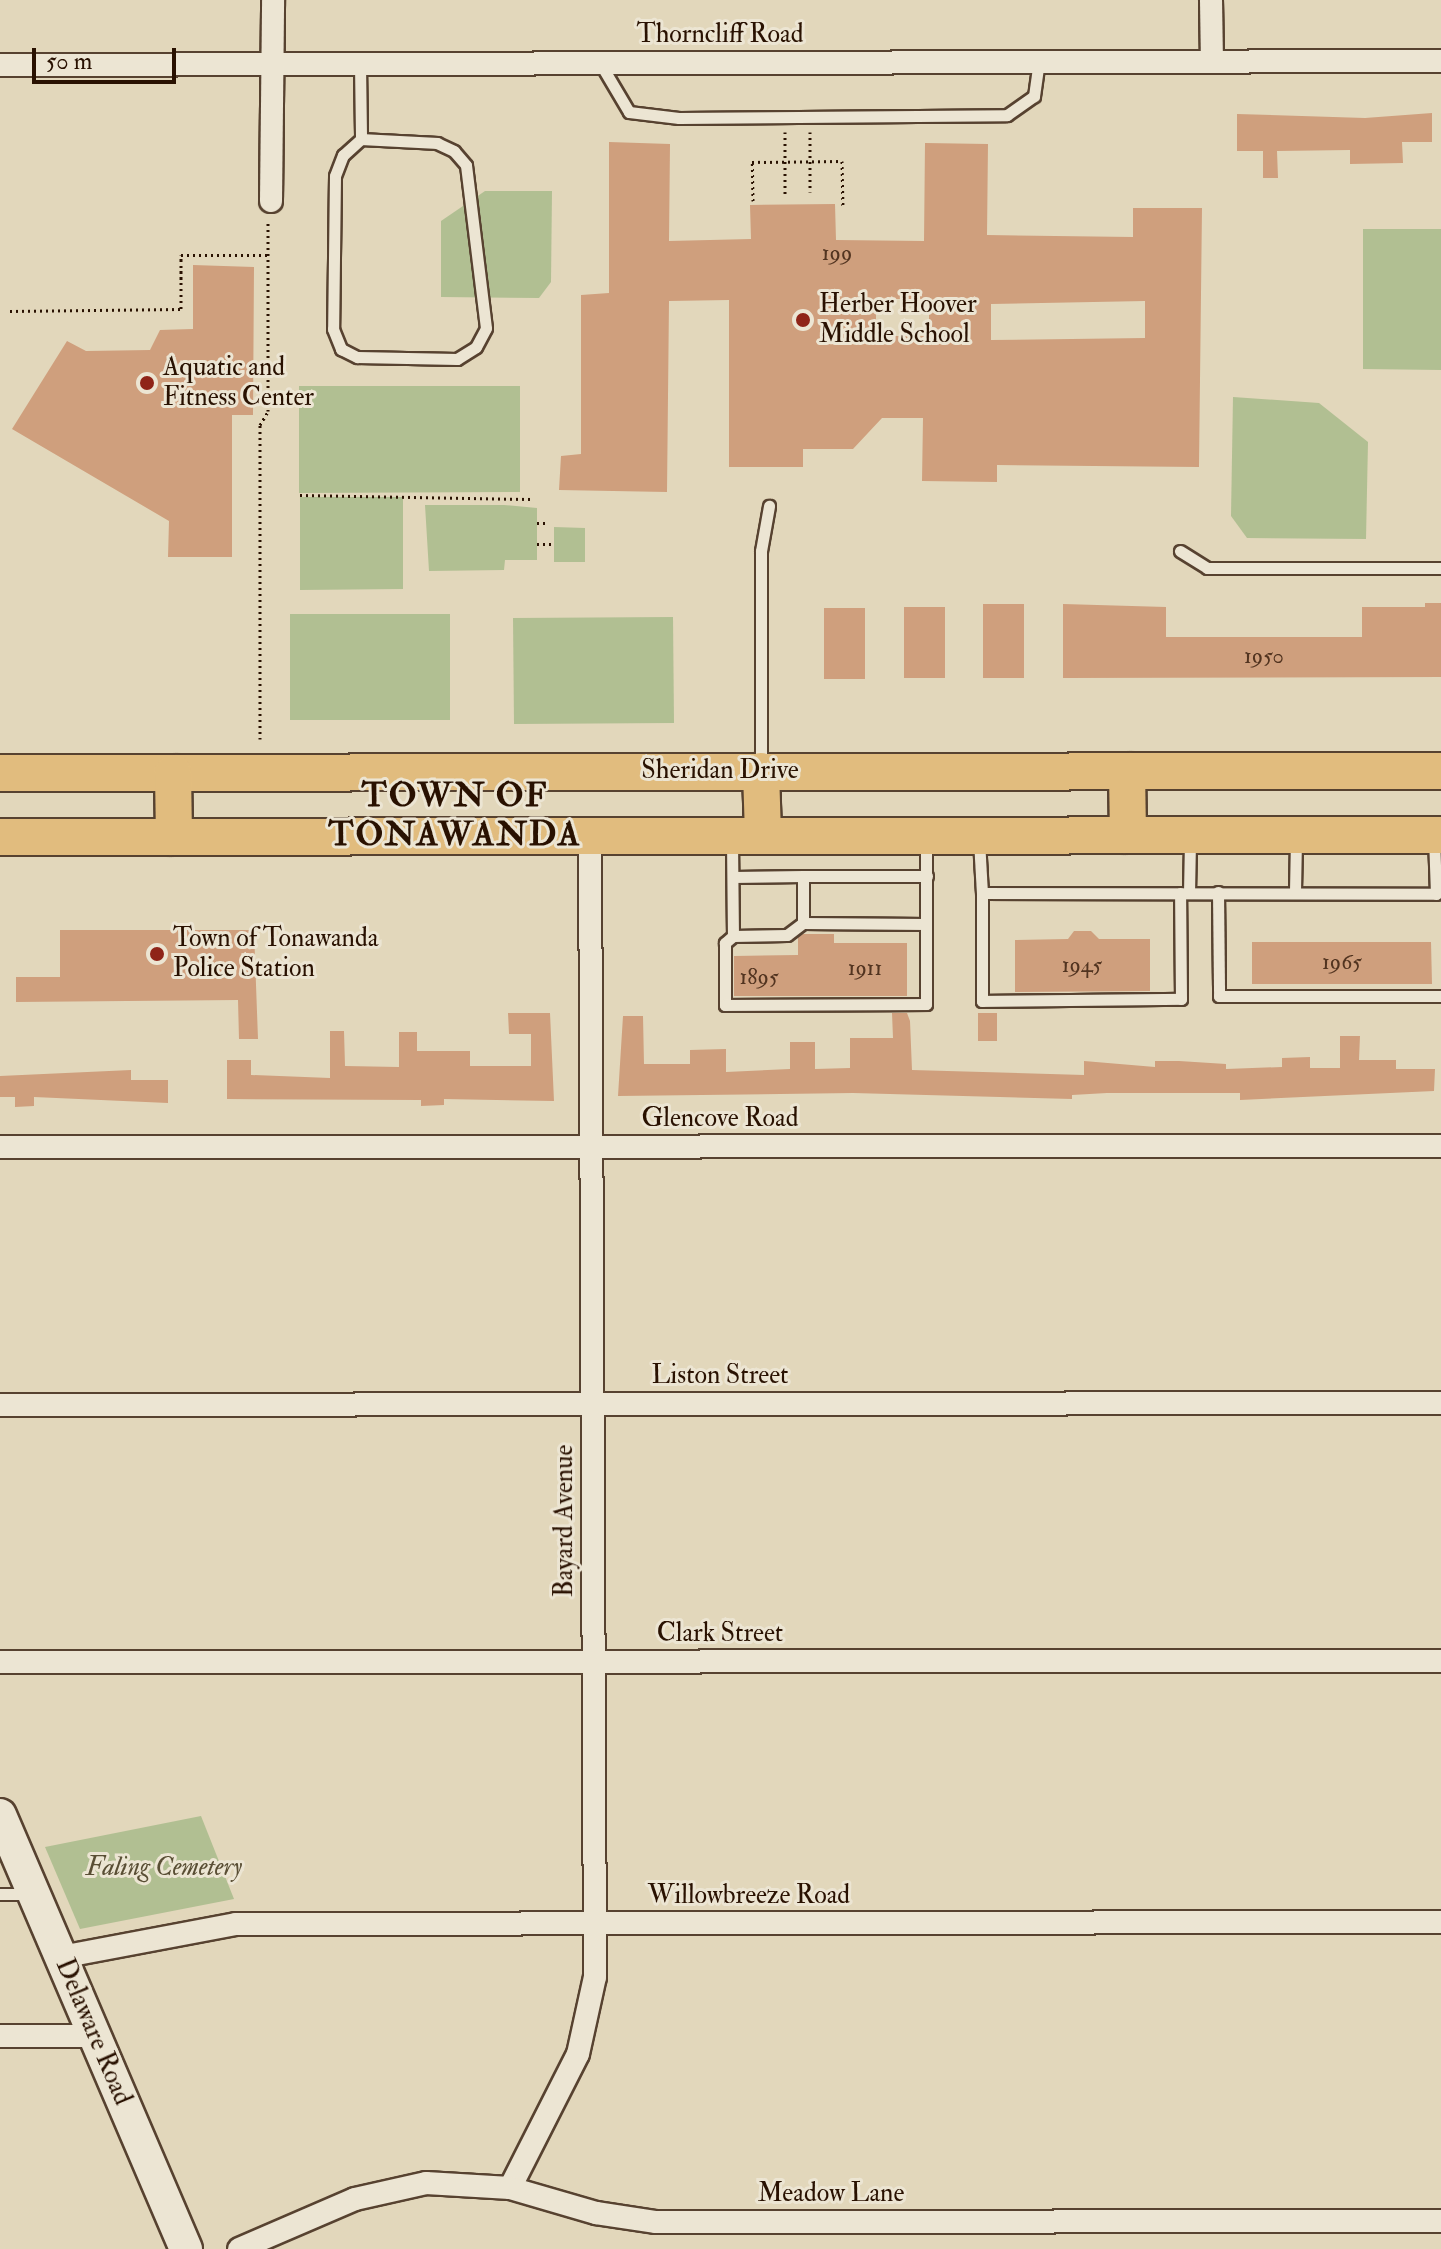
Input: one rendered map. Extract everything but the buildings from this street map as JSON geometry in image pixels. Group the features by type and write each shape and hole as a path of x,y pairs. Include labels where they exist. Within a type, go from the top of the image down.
{"main road":[{"path":"748,836 761,771"},
{"path":"1127,771 1128,835"},
{"name":"Sheridan Drive","path":"0,773 1441,771"},
{"path":"173,773 174,837"},
{"path":"0,837 1438,835"}],"street":[{"path":"271,201 273,0"},
{"path":"1211,0 1212,61"},
{"name":"Thorncliff Road","path":"0,65 1441,61"},
{"name":"Bayard Avenue","path":"510,2188 578,2054 595,1977 590,836"},
{"name":"Glencove Road","path":"0,1147 1441,1146"},
{"name":"Liston Street","path":"0,1405 1441,1403"},
{"name":"Clark Street","path":"0,1662 1441,1661"},
{"name":"Delaware Road","path":"0,1815 186,2249"},
{"name":"Willowbreeze Road","path":"61,1957 236,1924 1441,1922"},
{"path":"0,2036 95,2036"},
{"name":"Meadow Lane","path":"239,2249 336,2206 395,2188 471,2183 510,2188 596,2213 656,2222 1441,2221"}],"lane":[{"path":"600,63 629,112 679,118 1007,115 1034,96 1039,62"},
{"path":"360,64 361,139 343,155 335,176 333,329 341,349 357,357 457,359 476,347 486,328 466,165 454,151 437,143 361,139"},
{"path":"761,771 761,551 769,506"},
{"path":"1180,551 1207,568 1441,568"},
{"path":"925,835 927,876 926,1004 725,1005 725,943 733,936 787,935 803,923 926,924"},
{"path":"979,835 982,1001 997,1001 1181,999 1184,893 1190,835"},
{"path":"1295,891 1296,835"},
{"path":"982,893 1295,891 1438,894 1438,835"},
{"path":"733,936 733,877 748,836"},
{"path":"803,876 803,923"},
{"path":"733,877 927,876"},
{"path":"1218,892 1219,996 1441,996"},
{"path":"0,1894 34,1894"}],"path":[{"path":"785,128 785,194"},
{"path":"810,128 810,192"},
{"path":"753,201 752,162 842,161 843,207"},
{"path":"260,739 260,425 268,411 271,201"},
{"path":"10,311 181,309 181,255 268,255"},
{"path":"300,495 533,499"},
{"path":"537,523 548,523"},
{"path":"537,544 554,544"}],"green space":[{"path":"485,191 552,191 551,282 539,298 441,297 441,221"},
{"path":"1363,229 1441,229 1441,370 1363,369"},
{"path":"299,386 520,386 520,492 299,493"},
{"path":"1233,397 1319,403 1368,442 1366,539 1247,538 1231,516"},
{"path":"300,497 403,497 403,589 300,590"},
{"path":"425,505 537,508 537,560 505,560 504,570 429,571"},
{"path":"554,527 585,528 585,562 554,562"},
{"path":"290,614 450,614 450,720 290,720"},
{"path":"673,617 674,723 514,724 513,618"},
{"name":"Faling Cemetery","path":"201,1816 234,1899 80,1929 45,1847"}],"place":[{"name":"Herber Hoover Middle School","path":"803,320"},
{"name":"Aquatic and Fitness Center","path":"147,383"},
{"name":"Town of Tonawanda Police Station","path":"157,954"}],"district":[{"name":"TOWN OF TONAWANDA","path":"455,814"}]}
